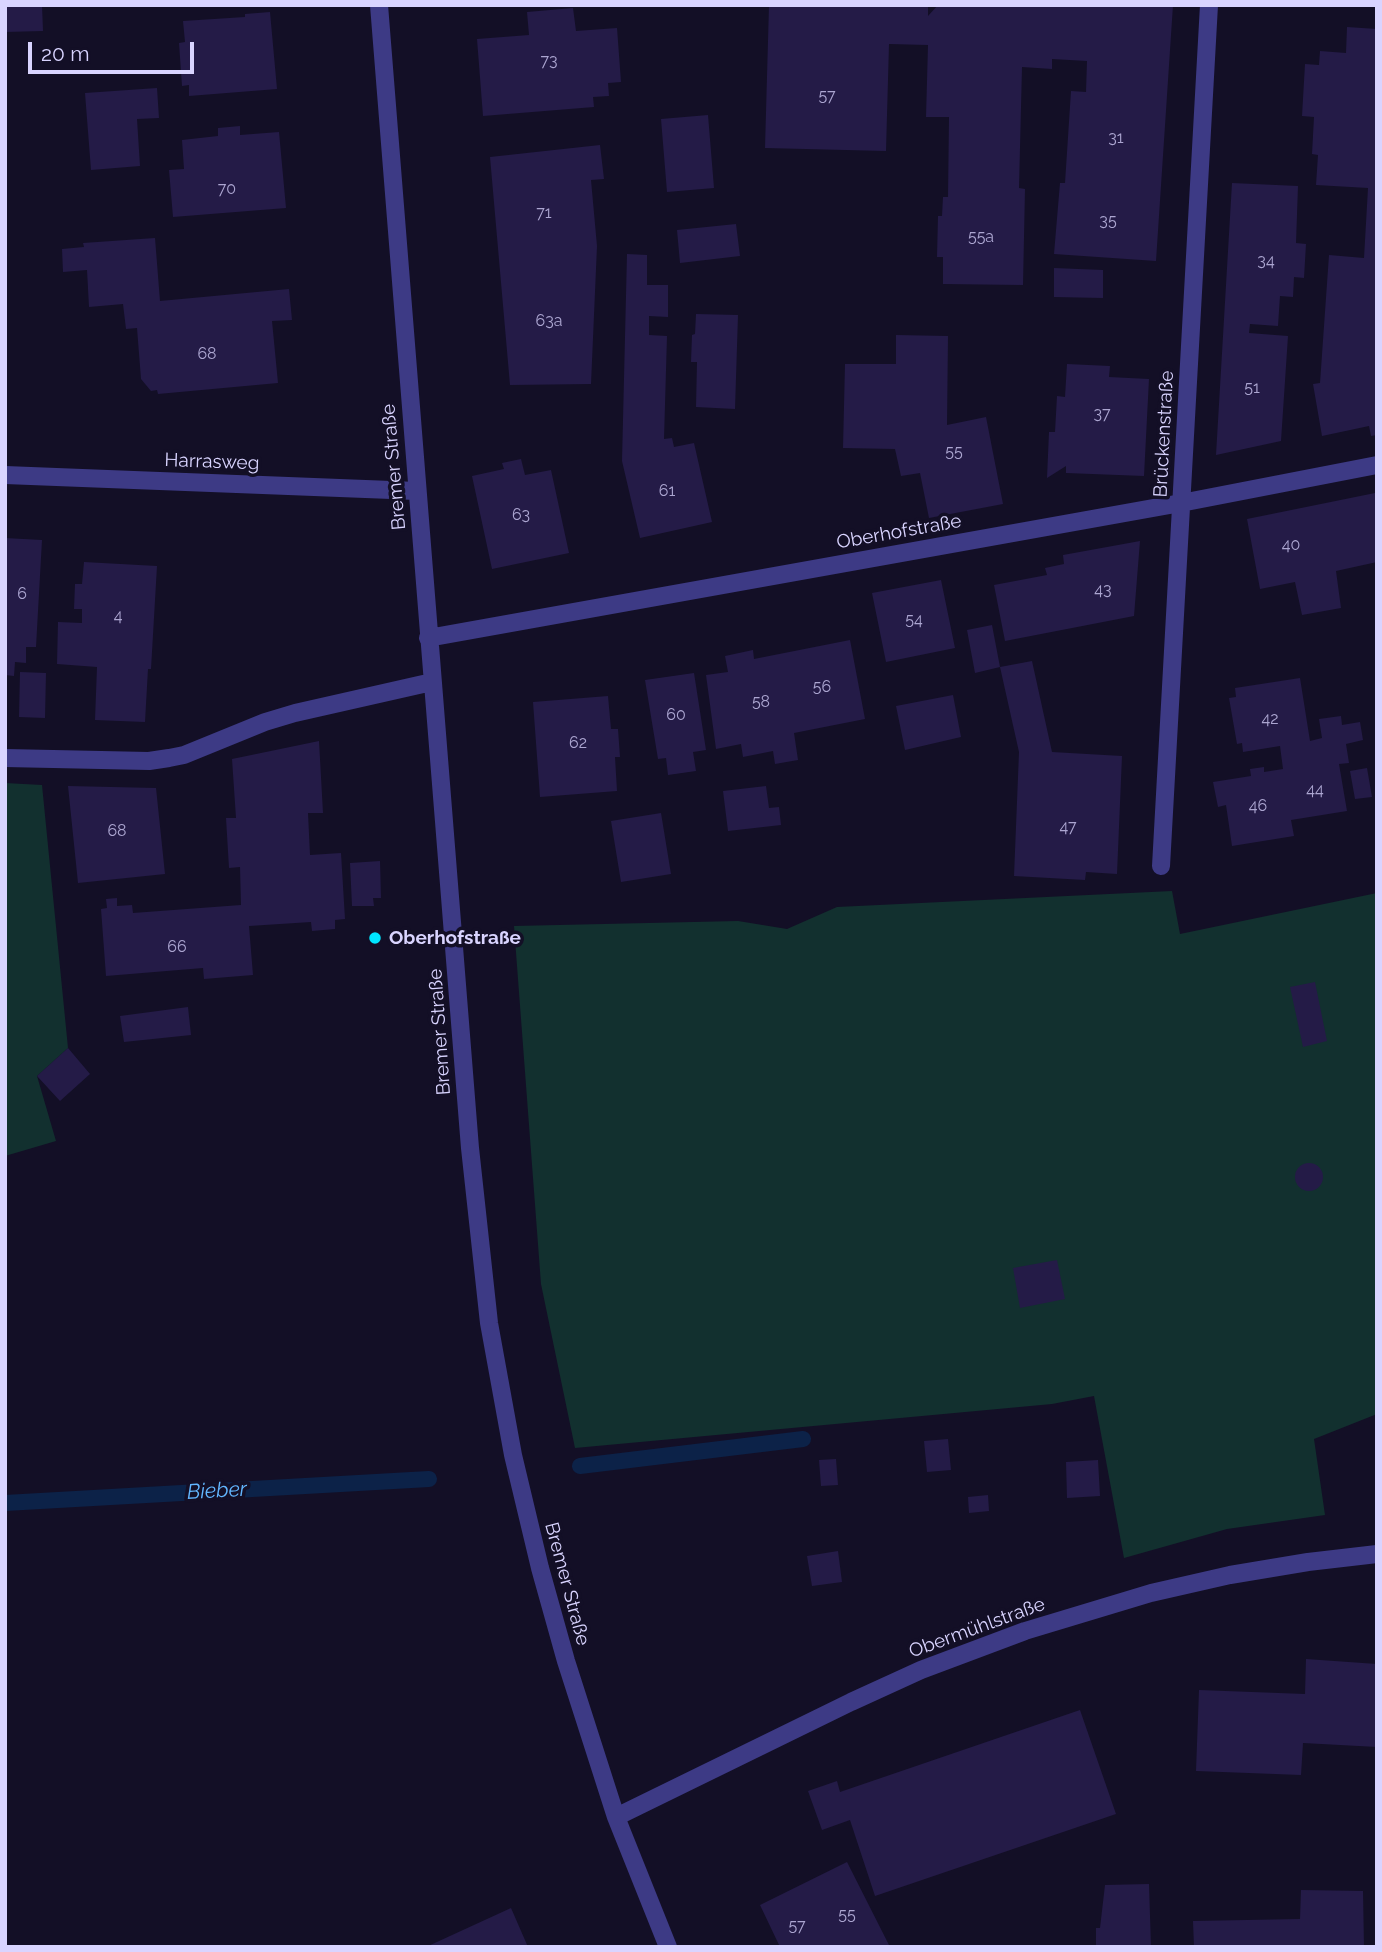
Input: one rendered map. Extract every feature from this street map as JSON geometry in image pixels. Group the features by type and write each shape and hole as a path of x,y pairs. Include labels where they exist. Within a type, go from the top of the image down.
{"street":[{"name":"Bremer Straße","path":"379,5 470,1148 489,1323 513,1455 540,1569 566,1661 616,1817 668,1947"},
{"name":"Brückenstraße","path":"1161,866 1209,5"},
{"name":"Oberhofstraße","path":"428,638 1181,503 1377,465"},
{"name":"Harrasweg","path":"5,475 417,491"},
{"path":"5,758 149,761 169,758 184,755 285,716 432,682"},
{"name":"Obermühlstraße","path":"616,1817 921,1670 1025,1631 1152,1593 1217,1578 1308,1562 1377,1554"}],"green space":[{"path":"5,783 42,785 68,1048 37,1076 56,1141 5,1156"},
{"path":"1172,891 1180,934 1377,893 1377,1414 1314,1439 1325,1515 1227,1529 1124,1558 1094,1396 1052,1404 575,1448 541,1284 514,926 738,921 787,929 837,907"}],"building":[{"path":"5,5 42,5 43,31 5,32"},
{"path":"769,5 928,5 928,16 938,5 1173,5 1156,261 1054,254 1060,183 1065,183 1071,91 1086,92 1087,61 1052,59 1052,69 1022,67 1019,188 1025,189 1023,285 943,284 943,257 937,257 938,216 942,216 943,197 948,197 949,117 926,117 928,45 889,44 886,151 765,148"},
{"path":"573,8 576,31 617,28 621,82 608,83 609,96 593,97 594,107 483,116 477,39 529,35 527,12"},
{"path":"270,12 277,89 189,96 189,85 182,86 179,43 185,42 183,21 245,17 245,14"},
{"path":"1347,27 1377,29 1377,435 1371,436 1369,426 1322,436 1313,384 1320,383 1329,255 1364,258 1368,188 1316,185 1318,155 1312,154 1314,117 1302,116 1305,64 1319,65 1320,51 1346,53"},
{"path":"157,88 159,118 137,119 140,166 91,170 85,93"},
{"path":"708,115 714,188 667,192 661,119"},
{"path":"240,126 240,135 279,132 286,208 173,217 169,170 184,169 182,140 218,136 218,128"},
{"path":"600,145 604,179 591,180 597,246 591,384 510,385 490,157"},
{"path":"1232,183 1298,186 1296,243 1306,244 1304,278 1294,277 1293,297 1280,296 1278,326 1250,324 1249,333 1288,336 1281,441 1216,455"},
{"path":"736,224 740,256 680,263 677,230"},
{"path":"155,238 160,301 289,289 292,320 272,321 278,383 158,394 157,390 151,391 141,379 137,328 126,329 123,304 89,307 87,270 63,272 62,249 84,247 83,243"},
{"path":"627,254 647,255 647,285 668,285 668,317 649,316 649,335 667,336 664,439 672,438 674,447 694,443 712,522 640,538 622,461"},
{"path":"1054,268 1103,270 1103,298 1054,297"},
{"path":"696,314 738,315 735,409 696,407 697,362 691,362"},
{"path":"896,335 948,336 947,425 986,417 1003,504 929,518 920,473 901,476 895,449 843,448 845,364 896,364"},
{"path":"1067,364 1110,366 1109,377 1149,379 1144,476 1066,473 1066,466 1047,478 1049,432 1055,432 1057,396 1065,397"},
{"path":"521,459 525,475 551,470 569,553 492,569 472,476 504,469 502,463"},
{"path":"1375,493 1377,562 1336,571 1341,608 1302,615 1295,582 1260,589 1247,519"},
{"path":"5,538 42,540 36,647 26,647 26,663 15,662 14,676 5,675"},
{"path":"1140,541 1134,616 1005,641 994,585 1047,575 1045,568 1064,564 1063,555"},
{"path":"84,562 157,566 145,722 95,720 97,667 57,664 58,622 82,623 82,609 74,609 75,584 82,584"},
{"path":"941,580 955,648 886,662 872,593"},
{"path":"992,625 1000,667 975,673 967,630"},
{"path":"850,640 865,719 794,733 798,760 775,764 773,751 743,757 741,744 716,749 706,675 728,672 725,656 753,650 754,659"},
{"path":"1032,661 1052,752 1122,756 1117,874 1086,872 1085,880 1014,876 1019,752 1000,667"},
{"path":"20,672 46,673 45,718 19,717"},
{"path":"694,673 706,750 693,752 696,771 668,775 666,758 658,759 645,680"},
{"path":"1300,678 1310,741 1322,738 1319,719 1341,716 1342,725 1360,722 1363,740 1346,744 1349,763 1339,764 1347,811 1291,820 1294,836 1232,846 1226,805 1218,807 1213,782 1251,776 1250,769 1264,767 1264,772 1283,769 1280,746 1243,752 1242,743 1237,744 1229,698 1236,697 1235,688"},
{"path":"953,695 961,737 905,750 896,706"},
{"path":"608,696 611,729 618,729 620,757 615,757 617,791 540,797 533,702"},
{"path":"319,741 323,813 308,813 310,855 341,853 345,919 335,920 335,929 312,931 311,922 249,926 253,975 204,979 203,968 106,976 101,909 107,908 106,899 117,898 117,906 132,905 133,913 241,905 240,867 229,868 226,818 236,818 232,759"},
{"path":"1367,768 1372,797 1355,799 1350,771"},
{"path":"68,786 156,788 165,874 78,883"},
{"path":"766,786 769,808 779,807 781,825 728,831 723,791"},
{"path":"661,813 671,874 621,882 611,821"},
{"path":"380,861 381,898 373,898 374,906 352,906 350,863"},
{"path":"1315,982 1327,1041 1303,1047 1290,987"},
{"path":"188,1007 191,1035 124,1042 120,1016"},
{"path":"68,1048 90,1074 60,1101 37,1076"},
{"path":"1309,1163 1319,1167 1323,1177 1319,1187 1309,1191 1299,1187 1295,1177 1299,1167"},
{"path":"1057,1260 1065,1299 1020,1308 1013,1268"},
{"path":"948,1439 951,1470 927,1472 924,1441"},
{"path":"836,1459 838,1485 821,1486 819,1460"},
{"path":"1098,1460 1100,1496 1067,1498 1066,1462"},
{"path":"988,1495 989,1511 969,1513 968,1497"},
{"path":"838,1551 842,1582 812,1586 807,1556"},
{"path":"1306,1659 1377,1664 1377,1747 1303,1743 1301,1775 1196,1771 1199,1690 1305,1694"},
{"path":"1080,1710 1116,1814 875,1896 850,1820 822,1830 808,1791 837,1781 840,1792"},
{"path":"847,1862 890,1947 780,1947 760,1905"},
{"path":"1149,1884 1151,1947 1096,1947 1096,1928 1100,1928 1105,1885"},
{"path":"1301,1890 1363,1891 1364,1947 1194,1947 1193,1921 1300,1919"},
{"path":"511,1908 528,1947 426,1947"}],"waterway":[{"name":"Bieber","path":"580,1466 803,1439"},
{"name":"Bieber","path":"5,1503 429,1479"}],"place":[{"name":"Oberhofstraße","path":"375,938"}]}
